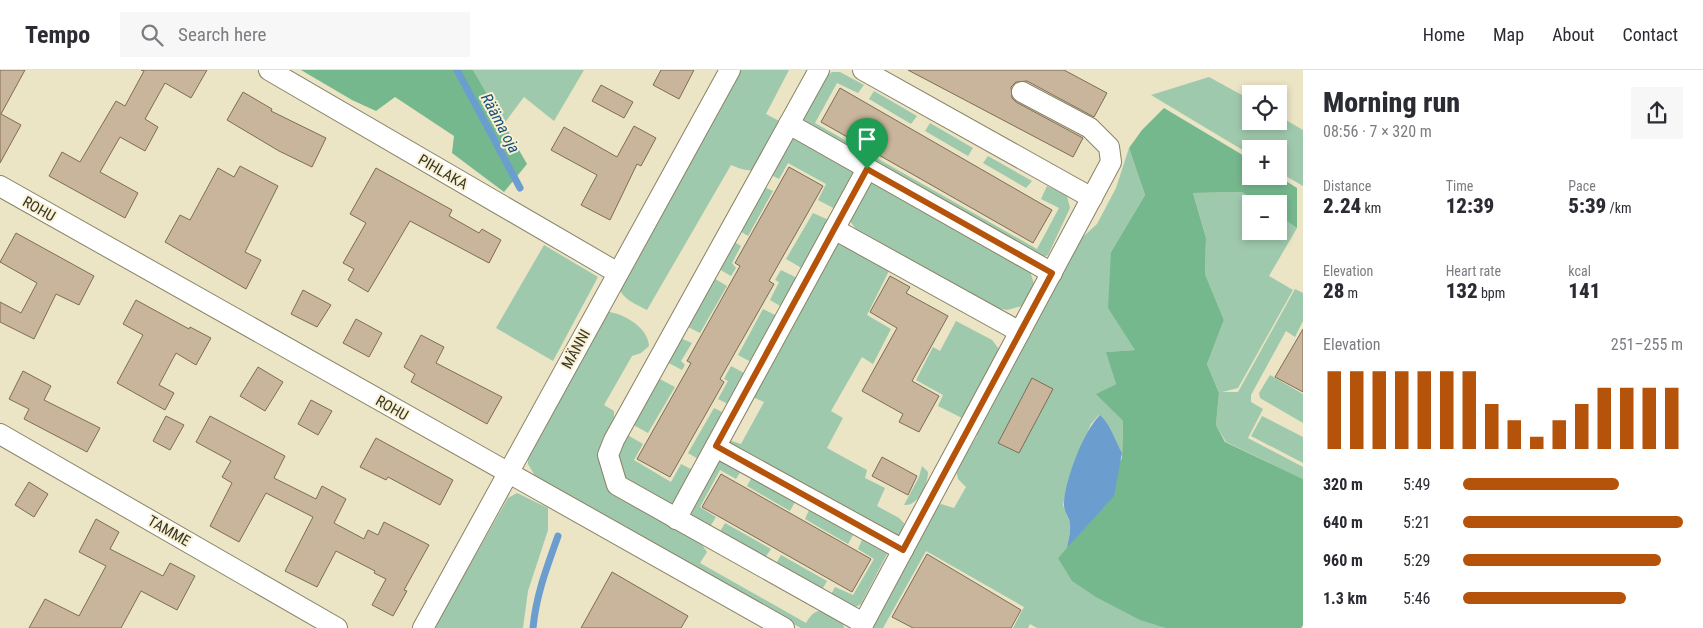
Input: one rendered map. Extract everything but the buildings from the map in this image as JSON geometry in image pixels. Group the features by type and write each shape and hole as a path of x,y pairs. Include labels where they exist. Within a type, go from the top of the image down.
{"street":[{"name":"PIHLAKA","path":"269,70 618,273"},
{"name":"MÄNNI","path":"423,628 730,70"},
{"path":"819,70 608,455 616,485 862,626 1111,162 1109,147 1090,128 1022,92"},
{"path":"863,70 1092,198"},
{"path":"789,124 1052,273"},
{"path":"676,519 867,169"},
{"name":"ROHU","path":"0,186 507,474 784,628"},
{"path":"834,229 1020,332"},
{"name":"TAMME","path":"0,434 337,628"},
{"path":"716,446 903,550"}],"green space":[{"path":"301,70 473,70 527,164 504,192 452,153 454,136 395,97 376,111 352,100"},
{"path":"473,70 584,70 554,121 524,97 503,125"},
{"path":"740,70 789,70 766,114 783,123 757,169 747,170 731,165 647,310 626,298 620,291 619,286"},
{"path":"832,72 840,72 864,85 858,93 837,83 815,123 1037,249 1059,208 1041,199 1047,186 1067,196 1070,208 1048,255 1040,259 801,122 827,76"},
{"path":"1209,77 1242,95 1242,130 1287,130 1287,121 1303,130 1303,186 1287,177 1287,140 1242,140 1242,150 1151,95"},
{"path":"874,91 917,116 911,124 869,99"},
{"path":"1164,108 1242,155 1242,185 1287,185 1287,182 1297,188 1297,228 1287,221 1287,195 1246,195 1242,192 1193,193 1206,238 1205,274 1224,320 1207,364 1219,393 1216,425 1225,442 1303,479 1303,625 1301,628 1166,628 1140,620 1096,597 1072,581 1058,558 1084,528 1122,458 1123,421 1096,394 1116,384 1106,352 1135,350 1108,308 1111,252 1145,195 1129,148 1142,130"},
{"path":"930,123 973,148 968,156 925,131"},
{"path":"792,135 853,168 854,174 839,211 818,200 826,184 788,163 779,179 769,174"},
{"path":"1129,148 1145,195 1111,252 1135,350 1107,352 1116,384 1097,394 1123,421 1122,453 1109,427 1099,415 1091,424 1075,461 1068,485 1063,505 1071,526 1067,548 1058,558 1166,628 1037,628 1030,624 1028,628 1013,628 1024,607 926,551 883,628 866,628 936,507 941,504 954,508 966,487 958,479 956,470 977,436 975,432 1072,247 1097,224 1116,188"},
{"path":"988,156 1032,181 1026,188 983,163"},
{"path":"873,183 1030,271 1034,284 1022,306 1007,310 997,308 858,232 847,217 863,186"},
{"path":"762,186 773,191 748,236 738,230"},
{"path":"1242,192 1246,195 1242,195 1242,240 1287,240 1287,221 1297,228 1269,276 1293,290 1238,388 1222,392 1238,392 1295,289 1303,293 1303,321 1295,337 1286,331 1251,395 1251,402 1263,409 1248,438 1303,467 1303,479 1226,442 1216,425 1219,393 1207,364 1224,320 1205,274 1206,238 1193,193"},
{"path":"813,213 831,221 805,270 786,259"},
{"path":"731,240 741,246 732,263 736,268 731,276 717,268"},
{"path":"838,242 892,265 867,315 891,329 873,364 862,357 831,411 843,418 827,448 867,470 865,478 885,488 877,506 899,518 904,523 902,533 897,539 723,445 726,439 741,444 764,402 750,396"},
{"path":"544,245 598,277 553,361 496,328"},
{"path":"781,270 797,278 782,307 770,300 779,282 775,280"},
{"path":"712,277 727,286 700,333 686,326"},
{"path":"763,309 777,316 751,362 738,355"},
{"path":"603,311 618,314 639,326 644,332 649,346 641,353 632,356 604,405 614,411 614,426 601,464 699,540 707,552 700,563 806,623 817,611 826,611 842,618 844,628 801,628 584,508 535,476 528,464 528,453"},
{"path":"956,321 992,340 999,349 999,354 964,419 938,406 943,395 916,380 933,347 940,351"},
{"path":"678,337 692,343 681,361 685,365 682,370 665,361"},
{"path":"731,366 746,374 730,405 718,399 728,381 724,379"},
{"path":"1270,375 1303,394 1303,423 1260,398 1259,393"},
{"path":"656,377 675,387 648,433 630,423"},
{"path":"714,408 726,414 700,460 688,453"},
{"path":"1262,416 1303,437 1303,463 1251,436"},
{"path":"624,433 643,444 634,460 671,482 681,464 695,471 671,508 618,474 617,445"},
{"path":"718,460 741,471 736,479 720,470 700,507 716,517 708,530 688,515"},
{"path":"922,466 928,472 924,488 918,499 909,505 904,505 919,477"},
{"path":"752,477 795,502 790,511 747,486"},
{"path":"517,493 548,508 548,530 528,591 523,628 434,628 508,498"},
{"path":"809,510 853,535 848,544 805,519"},
{"path":"725,523 771,549 763,561 718,535"},
{"path":"862,540 887,554 861,604 854,608 829,598 835,587 853,595 874,559 858,549"},
{"path":"781,555 827,581 820,593 774,567"}],"water":[{"path":"1100,415 1110,428 1122,453 1114,496 1067,548 1070,528 1064,503 1065,493 1076,456 1088,432"}],"waterway":[{"name":"Rääma oja","path":"457,70 520,188"},
{"name":"Rääma oja","path":"533,628 539,593 558,536"}],"route":[{"path":"867,169 1052,273 903,550 716,446 867,169"}]}
